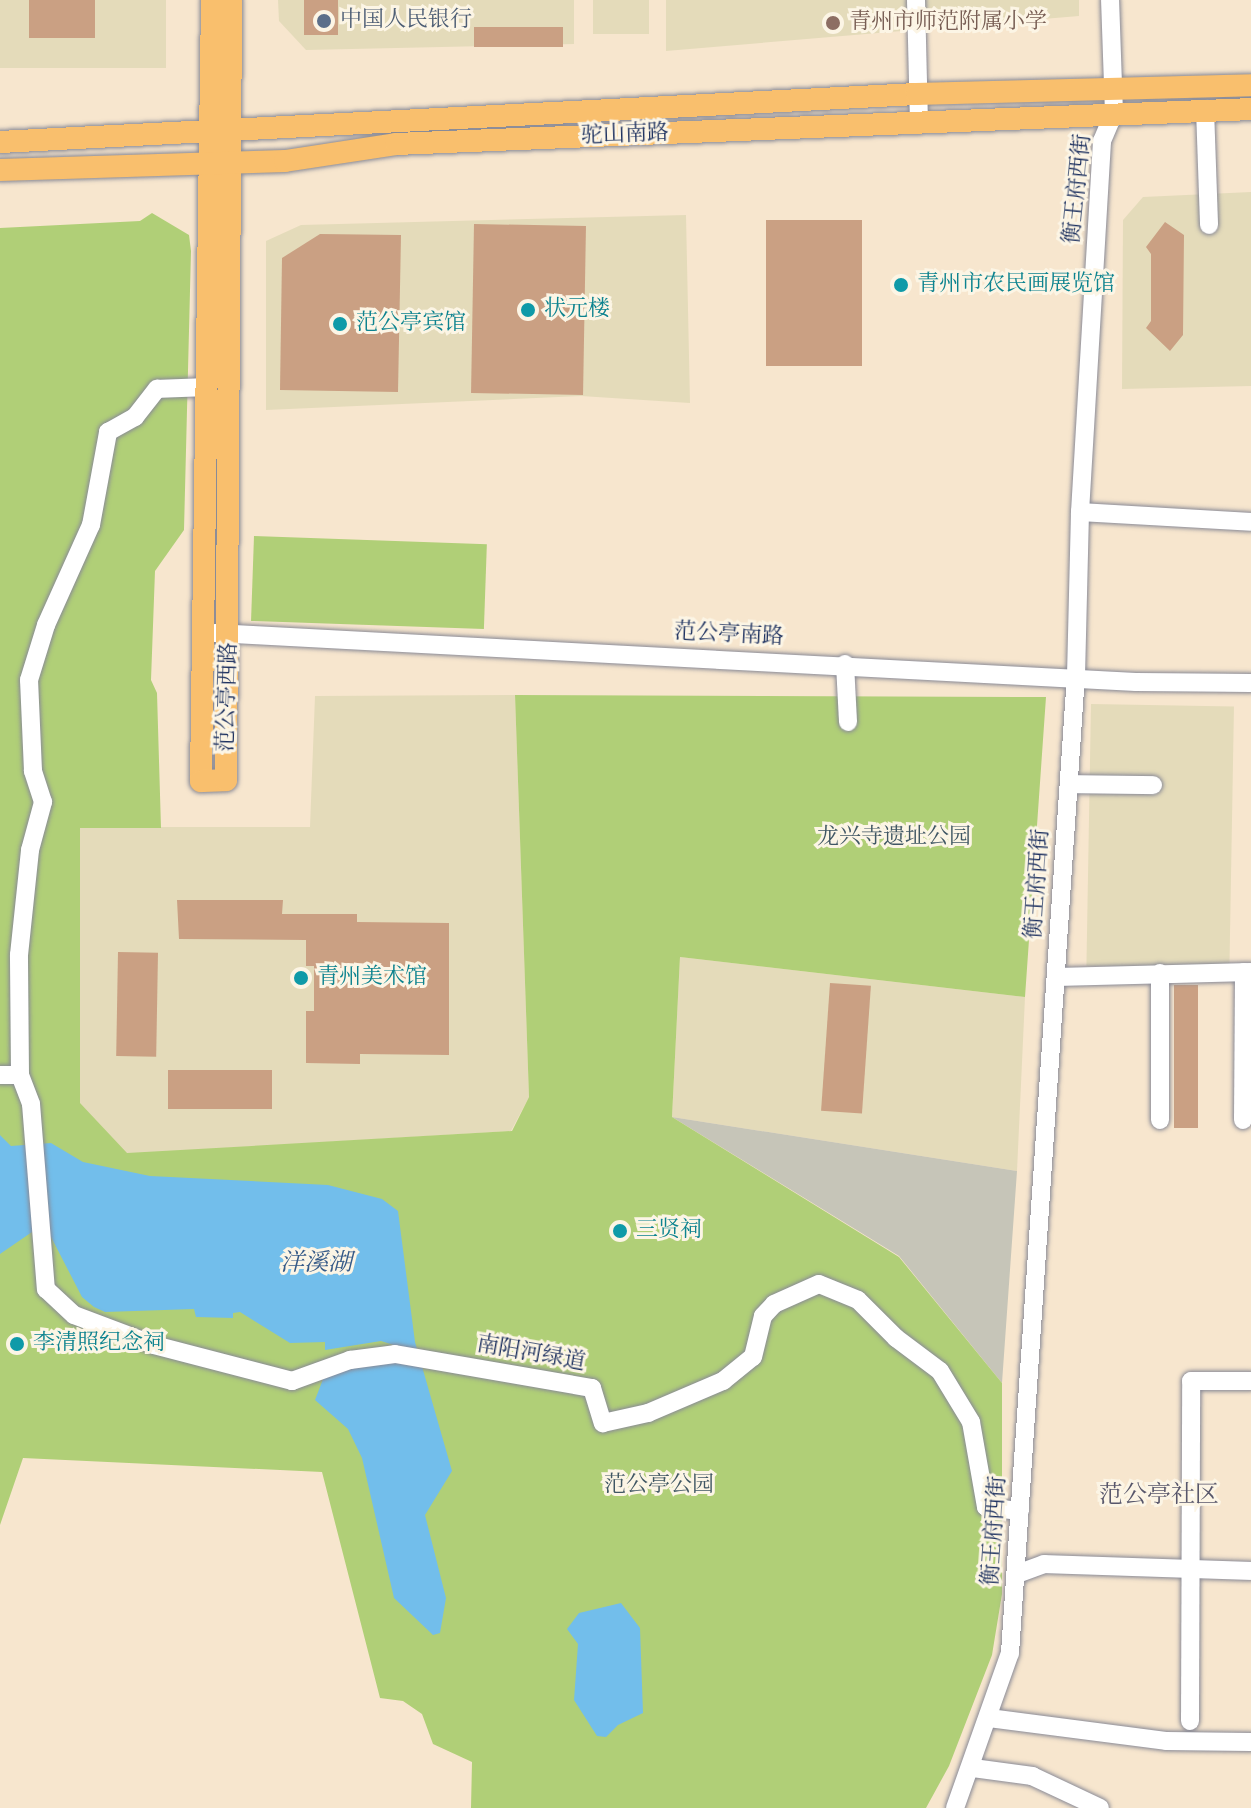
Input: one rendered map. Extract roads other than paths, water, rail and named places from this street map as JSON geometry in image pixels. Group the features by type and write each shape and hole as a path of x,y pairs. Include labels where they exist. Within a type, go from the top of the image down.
{"main road":[{"name":"范公亭西路","path":"212,0 222,128"},
{"name":"范公亭西路","path":"222,163 206,387 201,781 226,780 230,634 222,128 231,0"},
{"name":"驼山南路","path":"0,142 917,94 1251,85"},
{"name":"驼山南路","path":"0,170 222,163 396,144 1251,109"}],"street":[{"path":"916,0 919,122"},
{"name":"衡王府西街","path":"955,1808 973,1768 1010,1653 1017,1574 1076,676 1080,512 1102,141 1114,113 1110,0"},
{"path":"1205,109 1209,225"},
{"path":"0,1075 20,1075 19,955 30,850 43,802 33,771 29,680 91,525 108,432 135,417 157,389 206,387"},
{"path":"1080,512 1251,522"},
{"name":"范公亭南路","path":"204,632 1251,683"},
{"path":"845,664 848,722"},
{"path":"1069,784 1153,785"},
{"path":"1056,977 1248,972 1243,1120"},
{"path":"1160,973 1160,1120"},
{"name":"南阳河绿道","path":"20,1075 31,1104 46,1289 55,1303 154,1345 292,1381 350,1360 395,1354 424,1356 592,1388 603,1423 648,1413 723,1381 753,1357 763,1316 774,1304 819,1284 858,1300 896,1338 940,1371 971,1422 986,1507 1020,1511"},
{"path":"1190,1721 1191,1381 1251,1381"},
{"path":"1017,1574 1044,1564 1251,1571"},
{"path":"989,1718 1166,1741 1251,1742"},
{"path":"973,1768 1032,1776 1100,1808"}],"water":[{"name":"洋溪湖","path":"0,1135 11,1146 51,1143 83,1162 150,1176 328,1185 382,1199 398,1211 415,1342 452,1471 425,1515 446,1598 440,1633 433,1635 394,1598 362,1458 348,1429 315,1400 325,1374 400,1347 381,1341 325,1350 325,1342 290,1343 240,1312 233,1313 233,1318 196,1317 194,1309 105,1312 94,1307 82,1297 49,1233 32,1232 0,1254"},
{"path":"621,1603 640,1628 643,1713 618,1725 606,1737 597,1736 574,1700 578,1644 567,1629 579,1613"}],"place":[{"name":"中国人民银行","path":"324,21"},
{"name":"青州市师范附属小学","path":"833,23"},
{"name":"青州市农民画展览馆","path":"901,285"},
{"name":"状元楼","path":"528,310"},
{"name":"范公亭宾馆","path":"340,324"},
{"name":"青州美术馆","path":"301,978"},
{"name":"三贤祠","path":"620,1231"},
{"name":"李清照纪念祠","path":"17,1344"}],"district":[{"name":"范公亭社区","path":"1159,1496"}],"park label":[{"name":"龙兴寺遗址公园","path":"894,838"},
{"name":"范公亭公园","path":"659,1486"}]}
